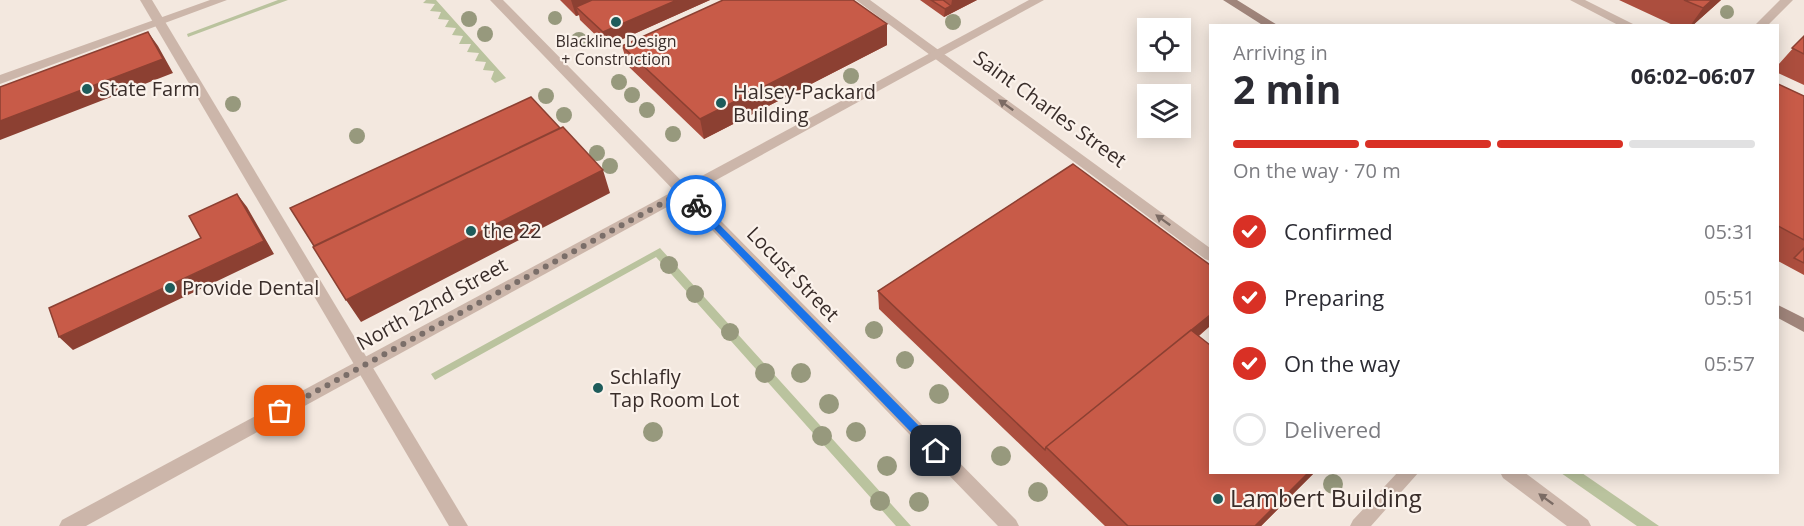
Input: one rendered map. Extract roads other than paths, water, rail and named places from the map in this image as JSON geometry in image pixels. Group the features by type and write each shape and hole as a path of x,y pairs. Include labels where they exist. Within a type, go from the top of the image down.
{"main road":[{"path":"1229,0 1271,24"},
{"path":"1779,312 1804,326"}],"street":[{"path":"146,0 459,526"},
{"path":"0,80 221,0"},
{"name":"Locust Street","path":"496,0 1010,526"},
{"name":"Saint Charles Street","path":"862,0 1209,254"},
{"name":"North 22nd Street","path":"68,526 1038,0"},
{"path":"1576,0 1627,24"},
{"path":"1762,24 1787,0"},
{"path":"1359,526 1408,474"},
{"path":"1512,474 1582,526"}],"place":[{"name":"Blackline Design + Construction","path":"616,22"},
{"name":"State Farm","path":"87,89"},
{"name":"Halsey-Packard Building","path":"721,103"},
{"name":"the 22","path":"471,231"},
{"name":"Provide Dental","path":"170,288"},
{"name":"Schlafly Tap Room Lot","path":"598,388"},
{"name":"Lambert Building","path":"1218,499"}]}
